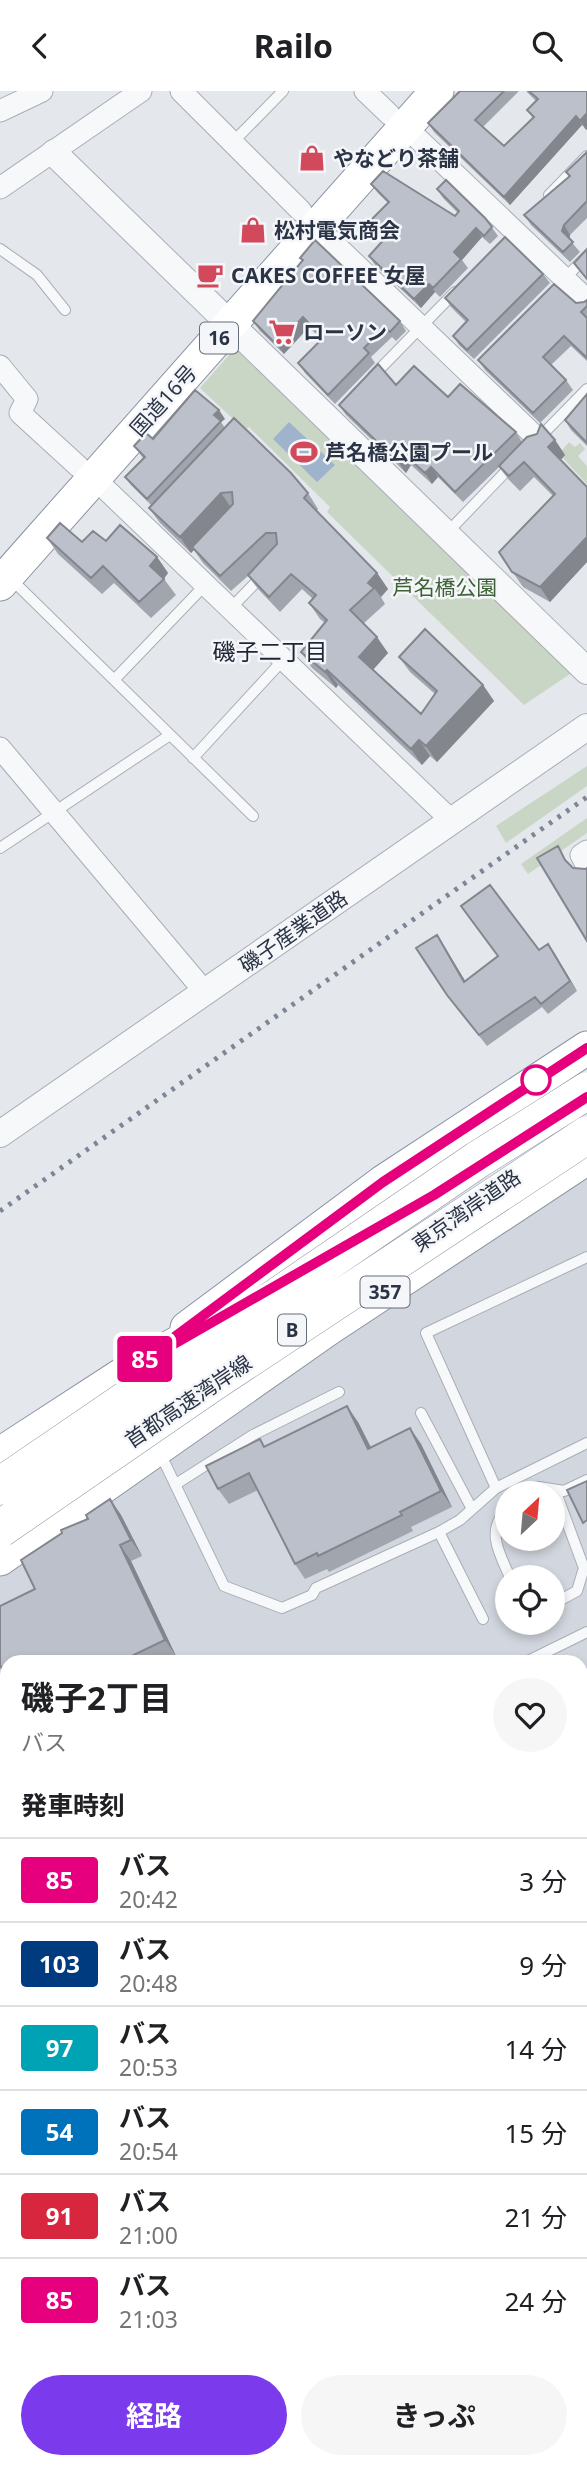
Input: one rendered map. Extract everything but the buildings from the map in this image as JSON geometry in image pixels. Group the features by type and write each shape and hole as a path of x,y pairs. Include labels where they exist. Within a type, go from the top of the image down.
{"highway":[{"name":"国道16号","path":"2,571 86,472 225,318 403,110 437,91"},
{"name":"東京湾岸道路","path":"0,1454 134,1367 383,1182 587,1048"},
{"name":"首都高速湾岸線","path":"0,1486 477,1160 587,1091"},
{"name":"東京湾岸道路","path":"134,1367 434,1195 587,1097"},
{"name":"東京湾岸道路","path":"186,1430 281,1350 460,1211 587,1128"},
{"name":"首都高速湾岸線","path":"0,1529 209,1385 587,1135"},
{"name":"東京湾岸道路","path":"0,1559 328,1329 587,1158"}],"street":[{"path":"0,111 42,91"},
{"path":"1,185 54,153 141,91"},
{"path":"181,91 420,327 475,370 533,444"},
{"path":"366,91 403,110 415,136 514,231 560,283 587,300"},
{"path":"54,153 225,318 335,416 446,534 587,671"},
{"path":"0,366 27,399 20,413 86,472 151,522 192,563 206,584 452,821"},
{"name":"磯子産業道路","path":"0,1134 587,727"},
{"path":"0,748 205,992"},
{"path":"587,851 581,855 587,866"}],"lane":[{"path":"233,142 283,91"},
{"path":"542,203 587,156"},
{"path":"0,249 37,275 65,310"},
{"path":"560,283 587,256"},
{"path":"366,383 467,279"},
{"path":"533,444 587,389"},
{"path":"446,534 520,458"},
{"path":"231,608 274,563"},
{"path":"2,571 253,816"},
{"path":"114,680 206,584"},
{"path":"193,758 284,659"},
{"path":"0,848 170,735"},
{"path":"495,1486 426,1333 587,1257"},
{"path":"176,1484 253,1435 339,1392"},
{"path":"421,1413 472,1509"},
{"path":"510,1481 587,1444"},
{"path":"158,1448 224,1586 282,1608 312,1595 316,1588 439,1532 495,1489"},
{"path":"565,1491 587,1480"},
{"path":"565,1517 584,1568 577,1591 565,1598"},
{"path":"439,1532 483,1619"},
{"path":"540,1655 587,1632"}],"shaded area":[{"path":"587,1170 587,1655 0,1655 0,1575"}],"green space":[{"name":"芦名橋公園","path":"237,346 573,672 524,705 327,512 330,507 249,427 245,430 200,388"},
{"path":"569,442 575,447 580,443 585,449 578,456 587,466 587,484 559,454"},
{"path":"587,766 587,786 506,843 496,826"},
{"path":"587,818 587,833 528,874 521,864"}],"water":[{"name":"芦名橋公園プール","path":"289,422 335,465 317,482 273,439"}],"railway":[{"path":"0,1211 587,797"}],"bus line":[{"name":"85","path":"587,1048 383,1182 134,1367 434,1195 587,1097"}],"place":[{"name":"やなどり茶舗","path":"312,158"},
{"name":"松村電気商会","path":"253,230"},
{"name":"CAKES COFFEE 女屋","path":"210,275"},
{"name":"ローソン","path":"282,332"},
{"name":"芦名橋公園プール","path":"304,452"}],"district":[{"name":"磯子二丁目","path":"270,651"}]}
